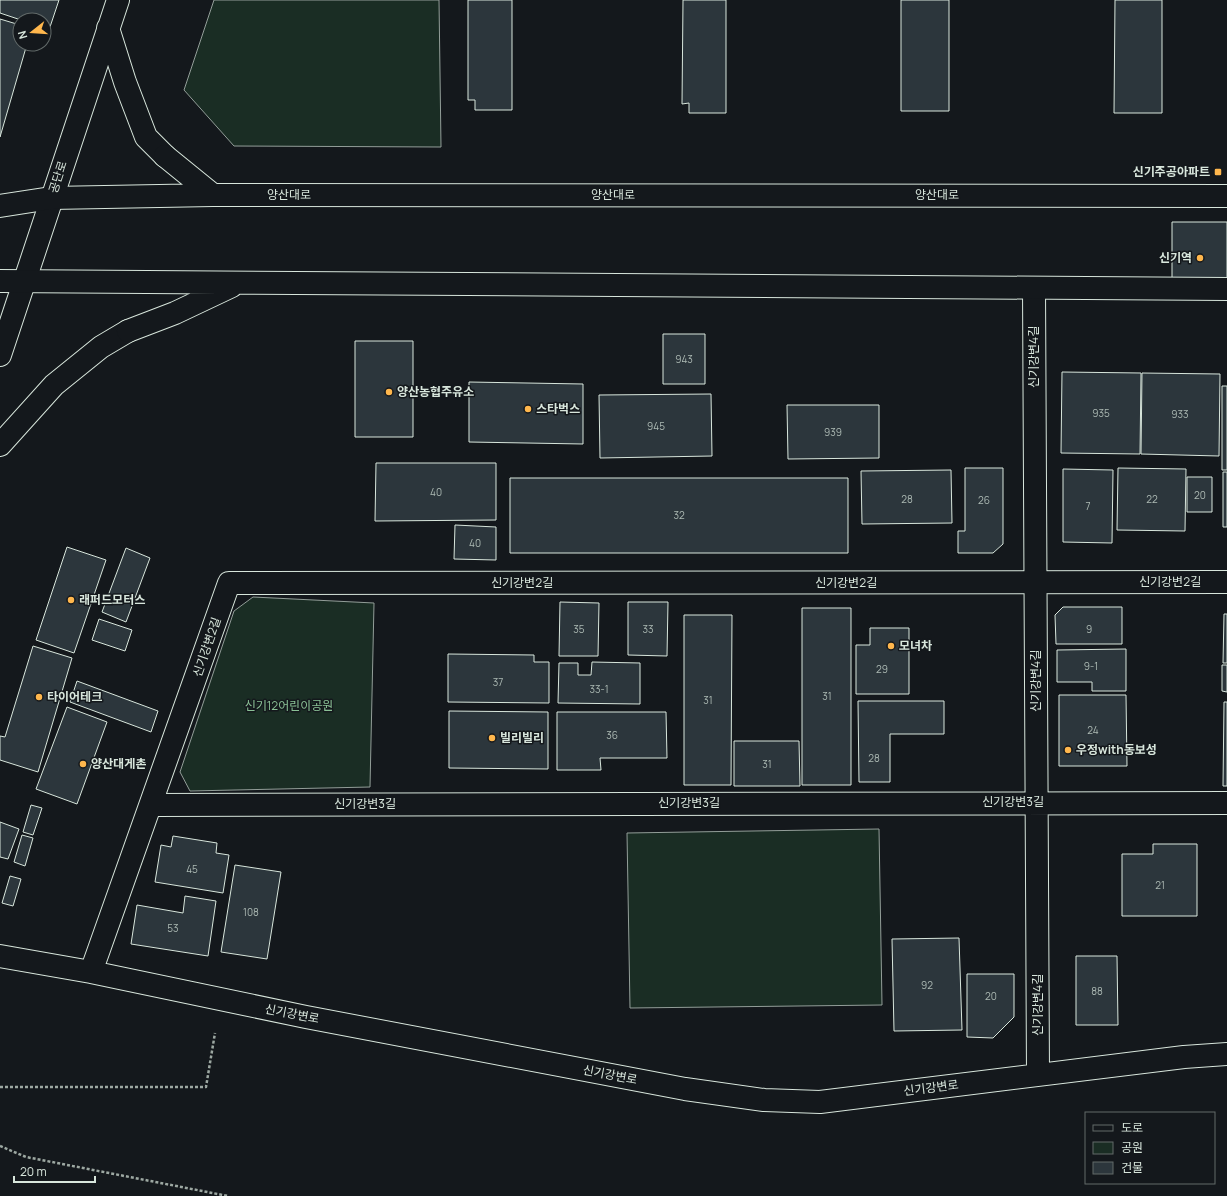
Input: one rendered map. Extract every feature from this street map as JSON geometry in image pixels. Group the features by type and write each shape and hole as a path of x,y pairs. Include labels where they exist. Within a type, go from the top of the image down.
{"street":[{"name":"공단로","path":"0,355 118,0"},
{"path":"108,28 125,82 146,137 164,156 213,195"},
{"name":"양산대로","path":"0,206 51,198 213,195 1227,196"},
{"path":"0,281 25,280 236,284 1227,289"},
{"path":"0,445 54,385 101,347 128,331 175,313 236,284"},
{"name":"신기강변4길","path":"1034,288 1038,1075"},
{"name":"신기강변2길","path":"91,972 229,583 1227,582"},
{"name":"신기강변3길","path":"151,805 1036,802 1227,803"},
{"name":"신기강변로","path":"0,956 91,972 306,1017 670,1086 764,1100 820,1102 1184,1057 1227,1054"}],"path":[{"path":"0,1087 206,1088 215,1033"},
{"path":"0,1146 26,1157 228,1196"}],"green space":[{"path":"214,0 439,0 441,147 234,146 184,90"},
{"name":"신기12어린이공원","path":"253,597 374,603 370,787 190,791 180,772 234,611"},
{"path":"879,829 882,1005 630,1008 627,833"}],"building":[{"path":"0,0 59,0 52,21 52,12 12,12 12,17 0,13"},
{"path":"468,0 512,0 512,110 475,110 475,100 468,100"},
{"path":"683,0 726,0 726,113 689,113 689,103 682,104"},
{"path":"901,0 949,0 949,111 901,111"},
{"path":"1115,0 1162,0 1162,113 1114,113"},
{"path":"0,19 12,23 12,52 25,52 0,137"},
{"name":"신기역","path":"1172,222 1227,222 1227,294 1172,294"},
{"path":"663,334 705,334 705,384 663,384"},
{"path":"355,341 413,341 413,437 355,437"},
{"path":"1062,372 1141,373 1140,454 1061,453"},
{"path":"1142,373 1220,374 1219,456 1141,454"},
{"path":"469,382 583,384 583,444 469,442"},
{"path":"1222,386 1227,386 1227,470 1222,470"},
{"path":"711,394 712,456 600,458 599,395"},
{"path":"787,405 879,405 879,458 788,459"},
{"path":"376,463 496,463 496,520 375,521"},
{"path":"965,468 1003,468 1003,544 993,553 958,553 958,531 965,531"},
{"path":"1118,468 1186,469 1185,531 1117,530"},
{"path":"1063,469 1113,470 1112,543 1063,542"},
{"path":"951,470 952,523 862,524 861,471"},
{"path":"1223,472 1227,472 1227,527 1223,527"},
{"path":"1187,477 1212,477 1212,512 1187,512"},
{"path":"510,478 848,478 848,553 510,553"},
{"path":"455,525 496,527 496,560 454,559"},
{"name":"래퍼드모터스","path":"67,547 106,560 74,653 36,640"},
{"path":"126,548 150,558 126,622 102,612"},
{"path":"560,602 599,603 598,656 559,656"},
{"path":"628,602 668,602 667,656 628,655"},
{"path":"1063,607 1122,607 1122,644 1056,644 1055,615"},
{"path":"802,608 851,608 851,785 802,785"},
{"path":"1224,614 1227,614 1227,663 1223,663"},
{"path":"684,615 732,615 731,785 684,785"},
{"path":"99,619 132,630 125,651 92,640"},
{"path":"870,628 909,628 909,694 856,694 856,645 870,645"},
{"name":"타이어테크","path":"33,646 72,658 38,772 0,760 0,736 5,737"},
{"path":"1126,649 1126,691 1092,691 1092,682 1057,682 1057,650"},
{"path":"448,654 534,655 534,662 549,662 549,703 448,702"},
{"path":"592,662 640,663 640,704 558,703 559,663 578,663 578,675 591,675"},
{"path":"1222,665 1227,665 1227,692 1222,691"},
{"path":"77,681 158,711 151,732 70,702"},
{"path":"1059,695 1126,695 1127,766 1059,766"},
{"path":"858,701 944,701 944,734 890,734 890,782 859,782"},
{"path":"1224,702 1227,702 1227,786 1223,786"},
{"path":"67,707 107,722 77,804 36,789"},
{"path":"449,711 548,712 548,769 449,768"},
{"path":"557,712 666,712 667,758 600,758 601,770 557,770"},
{"path":"734,741 799,741 800,786 734,786"},
{"path":"31,805 42,808 33,835 23,832"},
{"path":"0,822 19,829 8,859 0,857"},
{"path":"22,835 33,838 25,866 14,862"},
{"path":"173,836 217,843 216,853 229,855 223,893 155,882 161,845 171,847"},
{"path":"1153,844 1197,844 1197,916 1122,916 1122,854 1153,854"},
{"path":"235,865 281,872 267,959 221,952"},
{"path":"10,876 21,879 13,906 2,903"},
{"path":"185,896 216,901 208,956 131,944 137,905 183,913"},
{"path":"959,938 962,1030 894,1031 892,939"},
{"path":"1076,956 1117,956 1118,1025 1076,1025"},
{"path":"967,974 1014,974 1014,1017 993,1038 967,1037"}],"place":[{"name":"신기주공아파트","path":"1218,172"},
{"name":"신기역","path":"1200,258"},
{"name":"양산농협주유소","path":"389,392"},
{"name":"스타벅스","path":"528,409"},
{"name":"래퍼드모터스","path":"71,600"},
{"name":"모녀차","path":"891,646"},
{"name":"타이어테크","path":"39,697"},
{"name":"빌리빌리","path":"492,738"},
{"name":"우정with동보성","path":"1068,750"},
{"name":"양산대게촌","path":"83,764"}]}
